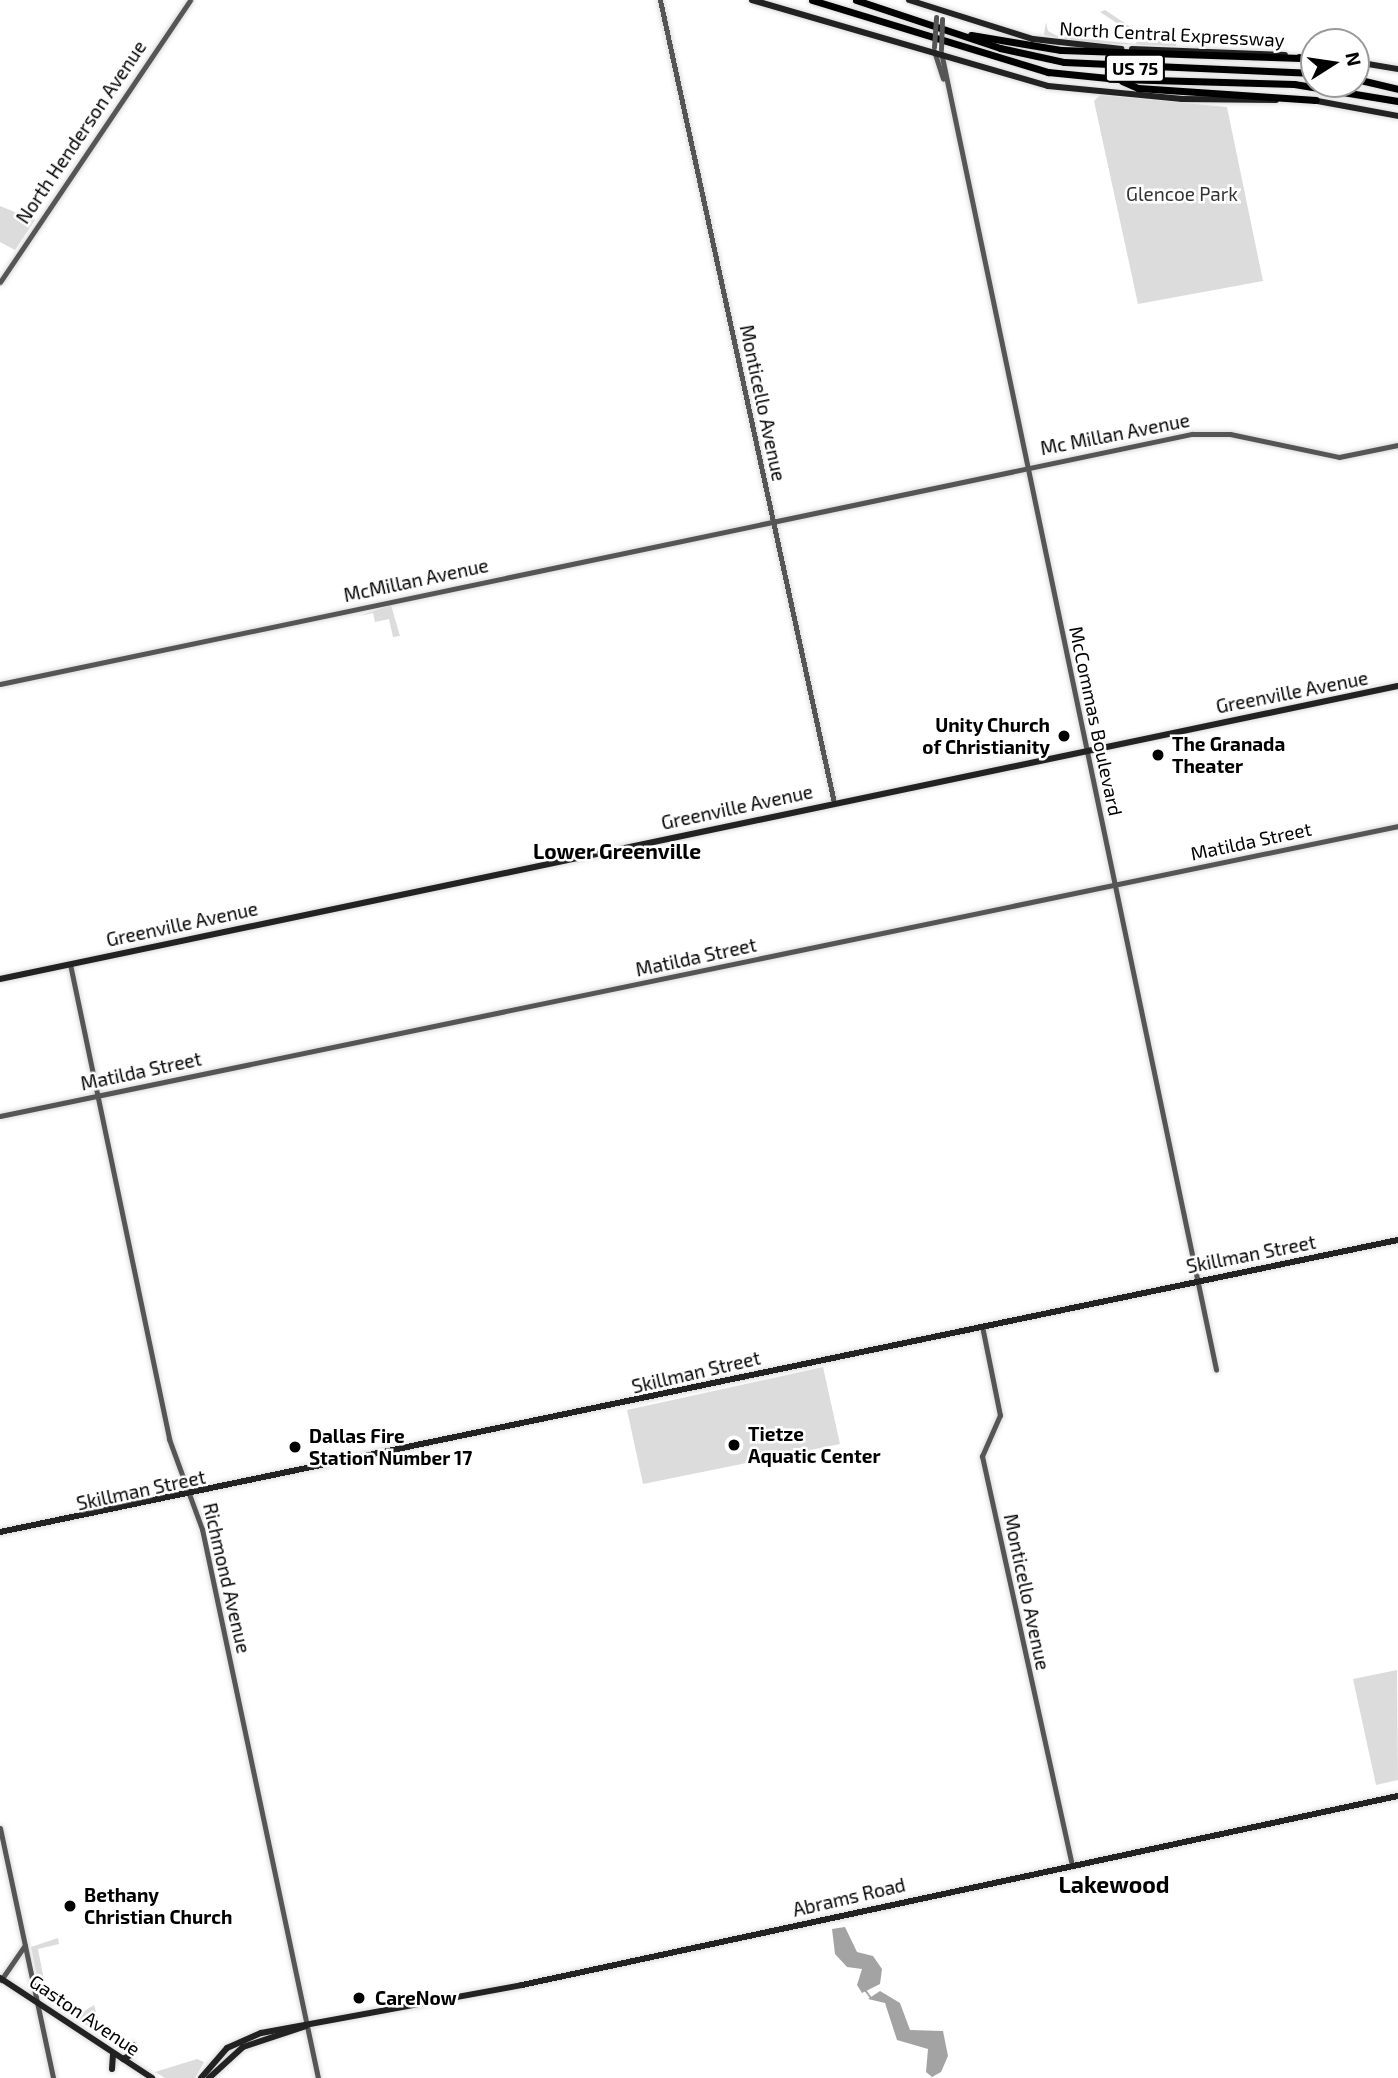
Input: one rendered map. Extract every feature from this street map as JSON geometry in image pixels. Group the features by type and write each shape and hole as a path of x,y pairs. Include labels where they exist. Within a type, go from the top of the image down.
{"highway":[{"name":"US 75","path":"812,0 1016,65 1118,79 1294,84 1398,101"},
{"name":"North Central Expressway","path":"856,0 960,34 1073,63 1300,72"},
{"path":"960,34 1061,50 1300,58"},
{"path":"1118,79 1138,88 1316,100"},
{"path":"1370,82 1398,89"}],"main road":[{"path":"752,0 938,51 1048,86 1182,99 1316,100 1398,116"},
{"name":"North Central Expressway","path":"909,0 939,16 1062,44 1300,58"},
{"path":"1370,64 1398,69"},
{"name":"Greenville Avenue","path":"0,979 1086,749 1398,686"},
{"name":"Skillman Street","path":"0,1532 191,1495 1398,1240"},
{"name":"Abrams Road","path":"201,2078 220,2054 240,2040 1398,1796"},
{"name":"Gaston Avenue","path":"1,1980 152,2078"},
{"name":"Abrams Road","path":"209,2078 243,2047 306,2026"},
{"path":"123,2059 131,2055 133,2045"},
{"path":"112,2069 113,2052"}],"street":[{"name":"North Henderson Avenue","path":"0,282 190,0"},
{"name":"Monticello Avenue","path":"661,0 834,803"},
{"name":"McCommas Boulevard","path":"939,16 938,51 943,79 1216,1370"},
{"name":"Mc Millan Avenue","path":"839,507 1207,432 1339,457 1398,445"},
{"name":"McMillan Avenue","path":"0,684 839,507"},
{"name":"Matilda Street","path":"0,1116 1398,826"},
{"name":"Richmond Avenue","path":"70,964 169,1439 191,1495 318,2078"},
{"name":"Monticello Avenue","path":"982,1326 1000,1415 982,1456 1072,1866"},
{"path":"0,1828 53,2078"},
{"path":"1,1980 25,1945"}],"green space":[{"path":"1105,10 1146,37 1159,41 1176,38 1176,46 1087,43 1044,35 1046,22 1048,31 1057,36 1136,44 1138,37 1100,12"},
{"name":"Glencoe Park","path":"1100,95 1227,107 1263,281 1138,304 1094,101"},
{"path":"0,206 35,220 15,250 0,242"},
{"path":"391,605 400,636 393,637 389,619 375,622 373,613 359,616"},
{"path":"823,1367 840,1444 643,1484 627,1410"},
{"path":"1397,1670 1398,1780 1376,1785 1353,1679"},
{"path":"58,1938 59,1944 38,1949 48,2001 41,1996 31,1947"},
{"path":"75,2003 78,2015 94,2005 103,2035 63,2011 62,2006"},
{"path":"197,2059 204,2062 195,2078 165,2078 155,2072"}],"shaded area":[{"path":"845,1927 857,1952 873,1956 882,1969 880,1984 862,1993 857,1985 862,1969 847,1967 835,1954 832,1929"},
{"path":"880,1991 900,2003 910,2030 943,2031 948,2056 941,2072 932,2077 926,2072 928,2049 897,2040 885,2003 868,1999"}],"waterway":[{"path":"865,1990 871,1998"}],"place":[{"name":"Unity Church of Christianity","path":"1064,736"},
{"name":"The Granada Theater","path":"1158,755"},
{"name":"Tietze Aquatic Center","path":"734,1445"},
{"name":"Dallas Fire Station Number 17","path":"295,1447"},
{"name":"Bethany Christian Church","path":"70,1906"},
{"name":"CareNow","path":"359,1998"}],"district":[{"name":"Lower Greenville","path":"617,851"},
{"name":"Lakewood","path":"1114,1884"}]}
